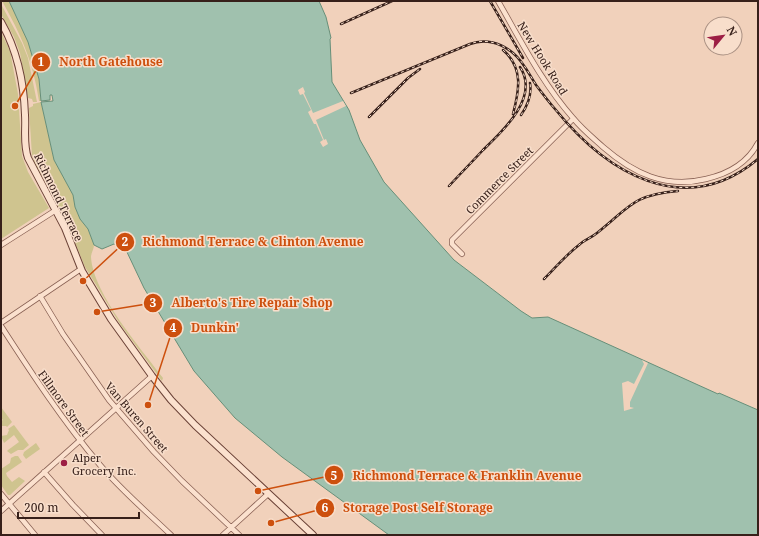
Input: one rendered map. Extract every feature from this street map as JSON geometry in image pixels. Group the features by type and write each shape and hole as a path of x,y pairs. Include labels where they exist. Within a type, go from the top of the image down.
{"main road":[{"name":"Richmond Terrace","path":"1,22 13,46 20,78 25,112 25,147 27,155 67,231 81,269 111,319 152,376 186,416 313,535"}],"street":[{"name":"New Hook Road","path":"498,1 541,76 573,119 600,145 627,166 651,177 675,182 699,181 733,170 749,157 758,143"},
{"name":"Commerce Street","path":"462,254 452,244 452,240 573,119"},
{"path":"1,245 56,210"},
{"path":"1,323 81,269"},
{"name":"Van Buren Street","path":"40,296 79,359 109,400 154,452 239,535"},
{"name":"Fillmore Street","path":"1,326 33,376 100,465 171,535"},
{"path":"1,511 152,376"},
{"path":"44,472 102,535"},
{"path":"1,494 35,535"},
{"path":"223,535 268,494"}],"shaded area":[{"path":"2,1 9,1 28,42 39,79 41,101 39,101 30,61 15,25"},
{"path":"9,1 319,1 326,17 331,38 332,82 349,110 360,140 384,182 454,260 532,318 548,317 718,394 719,393 758,410 758,535 389,535 282,457 235,418 194,371 144,288 126,250 114,244 102,249 94,245 88,229 80,219 75,207 73,195 54,160 41,102 53,101 52,95 50,95 50,100 41,101 39,79 28,42"},
{"path":"1,4 22,43 28,58 37,102 33,102 32,99 28,98 20,53 14,37 1,14"},
{"path":"1,32 10,51 18,94 22,156 28,172 49,208 1,239"},
{"path":"41,102 54,160 73,195 75,207 80,219 88,229 94,245 91,257 94,272 100,287 109,304 131,336 163,378 162,381 120,324 85,267 65,218 36,166 32,156 29,108 33,106 33,104"},
{"path":"1,407 12,422 7,427 1,426 1,421 3,420 1,418"},
{"path":"14,425 29,445 23,450 18,450 11,454 7,451 19,442 14,435 4,443 1,436 7,435 8,429"},
{"path":"36,443 40,449 26,459 23,455 24,452"},
{"path":"18,456 22,462 6,473 7,476 12,482 19,477 25,481 10,495 8,495 1,485 1,469 10,463 11,458"}],"pier":[{"path":"303,87 304,93 313,113 343,101 346,106 316,120 324,140 326,139 328,144 323,147 320,142 323,140 316,124 314,124 308,112 311,110 303,94 300,95 298,90"},
{"path":"642,360 648,363 630,402 630,407 634,408 624,411 622,383 628,381 634,384 644,364"}],"railway":[{"path":"341,24 392,1"},
{"path":"490,1 523,58"},
{"path":"351,93 470,44 481,41 493,42 508,49 517,56 552,106 575,132 598,152 622,169 648,181 675,187 702,186 730,177 758,159"},
{"path":"503,50 510,57 517,72 518,88 513,114"},
{"path":"449,186 500,133 516,113 522,101 525,90 525,78 520,67"},
{"path":"369,117 408,78 420,69"},
{"path":"521,115 529,100 530,83"},
{"path":"544,279 574,249 597,233 625,209 641,199 663,193 678,191"}],"place":[{"name":"North Gatehouse","path":"15,106"},
{"name":"Richmond Terrace & Clinton Avenue","path":"83,281"},
{"name":"Alberto's Tire Repair Shop","path":"97,312"},
{"name":"Dunkin'","path":"148,405"},
{"name":"Alper Grocery Inc.","path":"64,463"},
{"name":"Richmond Terrace & Franklin Avenue","path":"258,491"},
{"name":"Storage Post Self Storage","path":"271,523"}]}
